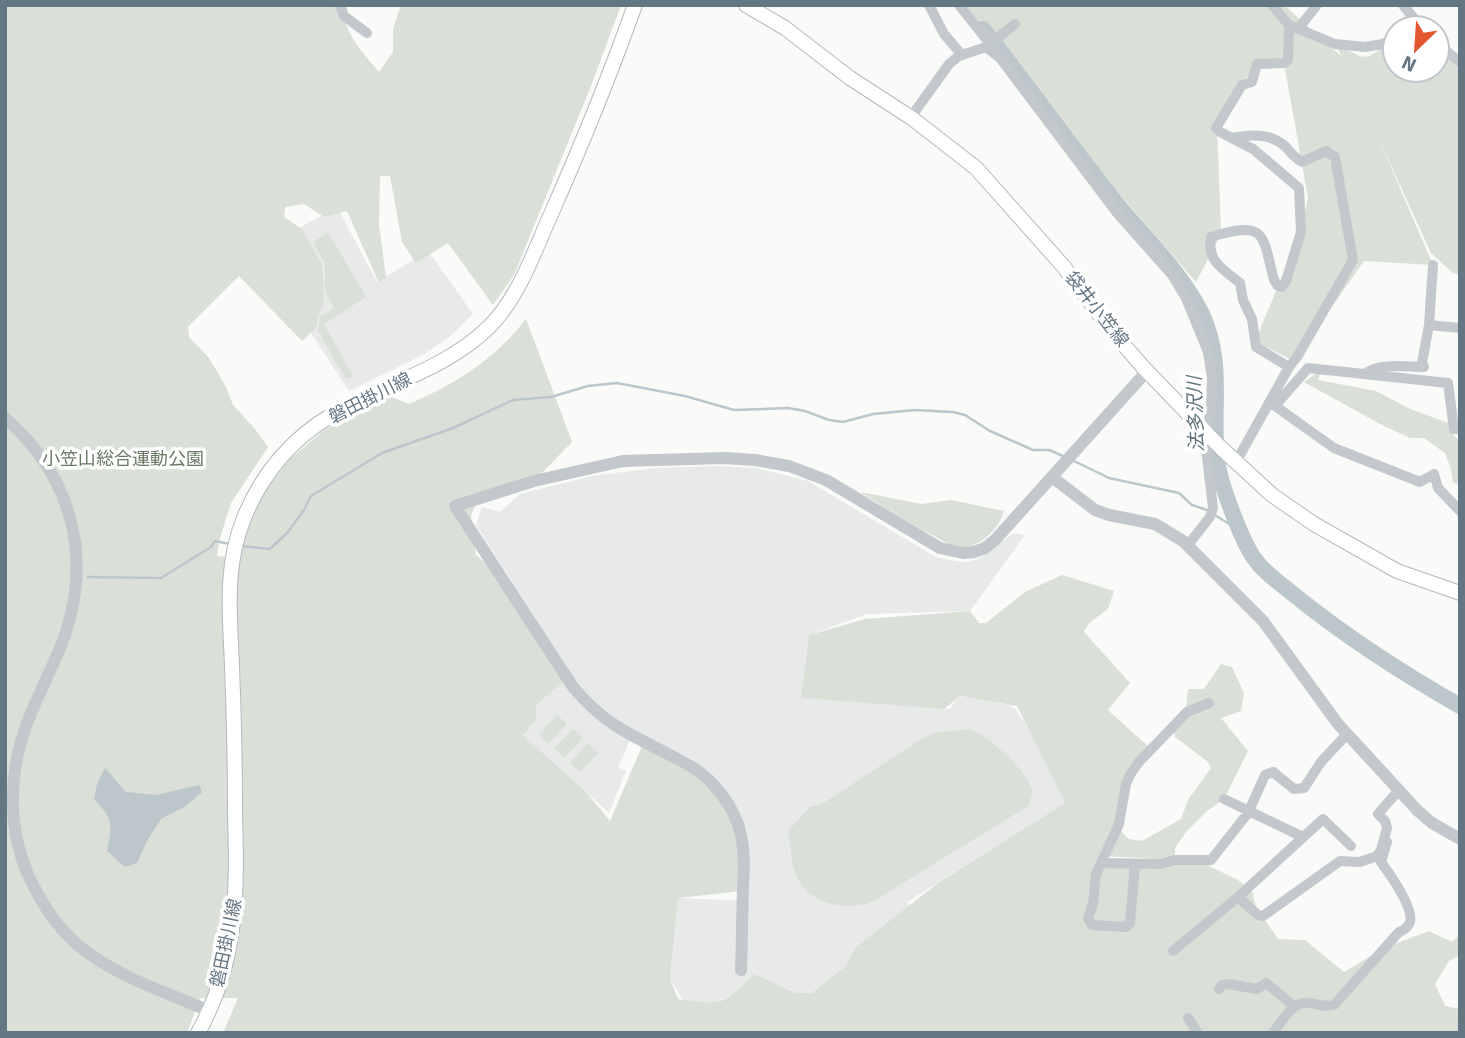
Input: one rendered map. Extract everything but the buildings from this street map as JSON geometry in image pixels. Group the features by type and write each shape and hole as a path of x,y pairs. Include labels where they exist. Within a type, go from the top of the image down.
{"main road":[{"name":"磐田掛川線","path":"198,1033 209,1011 225,964 236,910 229,571 249,505 274,465 309,431 332,415 457,353 500,314 523,278 635,5"},
{"name":"袋井小笠線","path":"746,5 785,28 850,78 911,117 976,168 1064,267 1109,328 1147,371 1221,448 1272,495 1314,524 1397,571 1460,593"}],"street":[{"path":"341,5 344,16 367,33"},
{"path":"929,5 944,34 962,55"},
{"path":"959,5 1117,213 1172,275 1186,298 1208,352 1212,378 1207,432 1213,508 1210,517 1188,545"},
{"path":"1272,5 1294,27 1335,44 1375,46 1381,44"},
{"path":"1289,367 1256,347 1252,319 1243,300 1240,283 1221,270 1209,247 1211,237 1234,230 1256,232 1263,237 1274,280 1282,287 1301,232 1299,188 1253,149 1216,128 1242,85 1252,82 1257,64 1284,63 1288,60 1294,27 1317,5"},
{"path":"911,117 948,64 962,55 988,46 1015,24"},
{"path":"1232,138 1251,134 1265,136 1283,145 1302,162 1326,151 1335,157 1353,260 1236,462"},
{"path":"1365,374 1371,369 1384,367 1424,366 1422,363 1429,325 1433,265"},
{"path":"1429,325 1460,328"},
{"path":"1272,404 1308,368 1448,383 1454,429 1460,429"},
{"path":"741,970 743,844 732,809 702,775 688,765 625,734 584,701 572,687 455,506 524,484 623,461 725,458 755,460 789,466 826,480 940,548 963,553 985,548 996,540 1147,371"},
{"path":"1272,404 1334,447 1420,482 1434,474 1438,488 1460,511"},
{"path":"5,418 37,450 52,473 71,520 77,549 73,607 64,638 27,722 16,764 13,810 19,854 28,876 49,912 82,948 122,973 209,1011"},
{"path":"1052,477 1095,510 1155,524 1170,531 1188,545 1269,629 1348,734 1399,790 1432,823 1460,839"},
{"path":"1135,864 1130,923 1126,927 1089,923 1096,874 1119,824 1126,785 1138,763 1187,712 1209,703"},
{"path":"1102,863 1161,864 1175,860 1212,860 1248,813 1265,775 1273,772 1294,789 1304,788 1321,762 1348,734"},
{"path":"1238,897 1258,915 1263,916 1340,861 1360,862 1377,856 1387,828 1385,821 1378,814 1399,790"},
{"path":"1224,799 1303,838"},
{"path":"1174,951 1323,819 1350,846"},
{"path":"1273,1033 1294,1006 1303,1002 1334,1005 1410,923 1409,911 1395,882 1381,862 1387,842 1384,841"},
{"path":"1219,989 1228,984 1257,989 1266,983 1294,1006"},
{"path":"1188,1018 1198,1033"}],"shaded area":[{"path":"337,207 377,282 428,251 473,314 448,338 421,356 349,391 305,324 313,308 325,302 286,235"},
{"path":"654,468 756,468 808,481 936,557 949,560 964,562 979,559 1014,533 1025,535 970,611 867,614 809,635 801,698 950,709 959,696 1010,705 1069,789 1065,803 907,902 933,946 812,993 795,994 789,989 734,994 713,1004 683,1000 670,979 678,898 749,901 748,836 740,812 707,770 688,757 634,731 618,767 626,771 609,813 523,735 536,720 536,705 569,670 476,525 482,507 500,512 520,494 592,476"},
{"path":"105,768 126,792 156,795 199,785 202,792 184,807 161,819 137,863 125,867 107,851 110,822 94,799 97,784"}],"green space":[{"name":"小笠山総合運動公園","path":"5,5 342,5 350,33 379,72 393,52 393,29 401,5 621,5 514,275 493,305 448,243 416,263 402,242 390,176 380,176 379,225 386,277 379,283 347,211 324,217 304,204 285,207 284,217 302,229 322,264 324,302 316,328 302,341 239,276 188,327 189,337 209,358 233,405 268,447 231,503 220,538 217,556 236,558 257,502 288,461 324,430 389,396 409,404 443,388 487,359 526,319 572,442 534,481 477,503 471,515 476,555 501,576 567,678 536,705 536,720 523,735 586,792 610,821 643,744 702,774 736,820 743,891 678,898 670,979 678,999 720,1001 728,998 754,974 795,993 812,993 846,966 855,948 938,883 1065,803 1017,706 960,696 944,709 801,698 809,635 865,619 970,611 979,623 986,623 1025,592 1062,575 1114,591 1108,609 1089,623 1084,632 1130,683 1108,710 1151,749 1130,775 1118,828 1129,839 1142,841 1181,819 1188,800 1211,768 1208,762 1175,737 1173,727 1186,708 1188,689 1204,689 1221,664 1232,667 1244,693 1241,711 1221,718 1248,751 1224,799 1186,832 1175,848 1175,860 1105,856 1102,862 1205,862 1252,891 1256,907 1278,939 1305,940 1344,972 1384,948 1429,931 1452,942 1460,934 1460,955 1449,961 1435,984 1445,1006 1460,1009 1460,1033 223,1033 238,998 200,998 187,1033 5,1033"},
{"path":"961,5 1284,5 1342,57 1335,44 1362,57 1370,56 1381,49 1381,84 1451,84 1451,55 1460,63 1460,275 1453,273 1431,253 1378,137 1433,265 1364,261 1294,361 1255,341 1299,237 1308,198 1284,63 1257,64 1217,123 1221,234 1196,282 1027,87"},
{"path":"328,232 366,297 324,324 353,376 346,379 318,331 320,317 334,308 325,292 325,263 313,242"},
{"path":"1321,370 1318,380 1376,391 1410,409 1454,425 1447,427 1453,427 1452,433 1460,442 1460,484 1453,483 1445,453 1424,438 1410,438 1380,424 1304,382"},
{"path":"860,492 922,504 951,500 1004,511 986,538 971,546 955,547"},
{"path":"557,715 567,724 548,744 539,734"},
{"path":"573,729 583,738 564,758 554,748"},
{"path":"969,729 997,747 1024,775 1033,793 1028,806 872,902 844,906 824,901 807,891 795,872 788,831 810,807 822,804 923,738 934,733"},
{"path":"588,743 598,753 580,772 570,763"}],"waterway":[{"name":"法多沢川","path":"983,29 1118,205 1174,271 1202,314 1214,352 1218,465 1238,527 1254,558 1272,578 1333,625 1460,706"},
{"path":"240,546 270,549 287,533 311,496 382,453 453,428 513,400 551,397 588,386 617,383 685,396 734,410 788,408 843,422 873,414 915,410 953,412 965,415 990,431 1033,450 1049,450 1063,456"},
{"path":"1072,460 1109,478 1179,493 1192,505 1207,510"},
{"path":"1213,514 1239,530"},
{"path":"88,577 161,578 211,547 215,541 230,544"}]}
